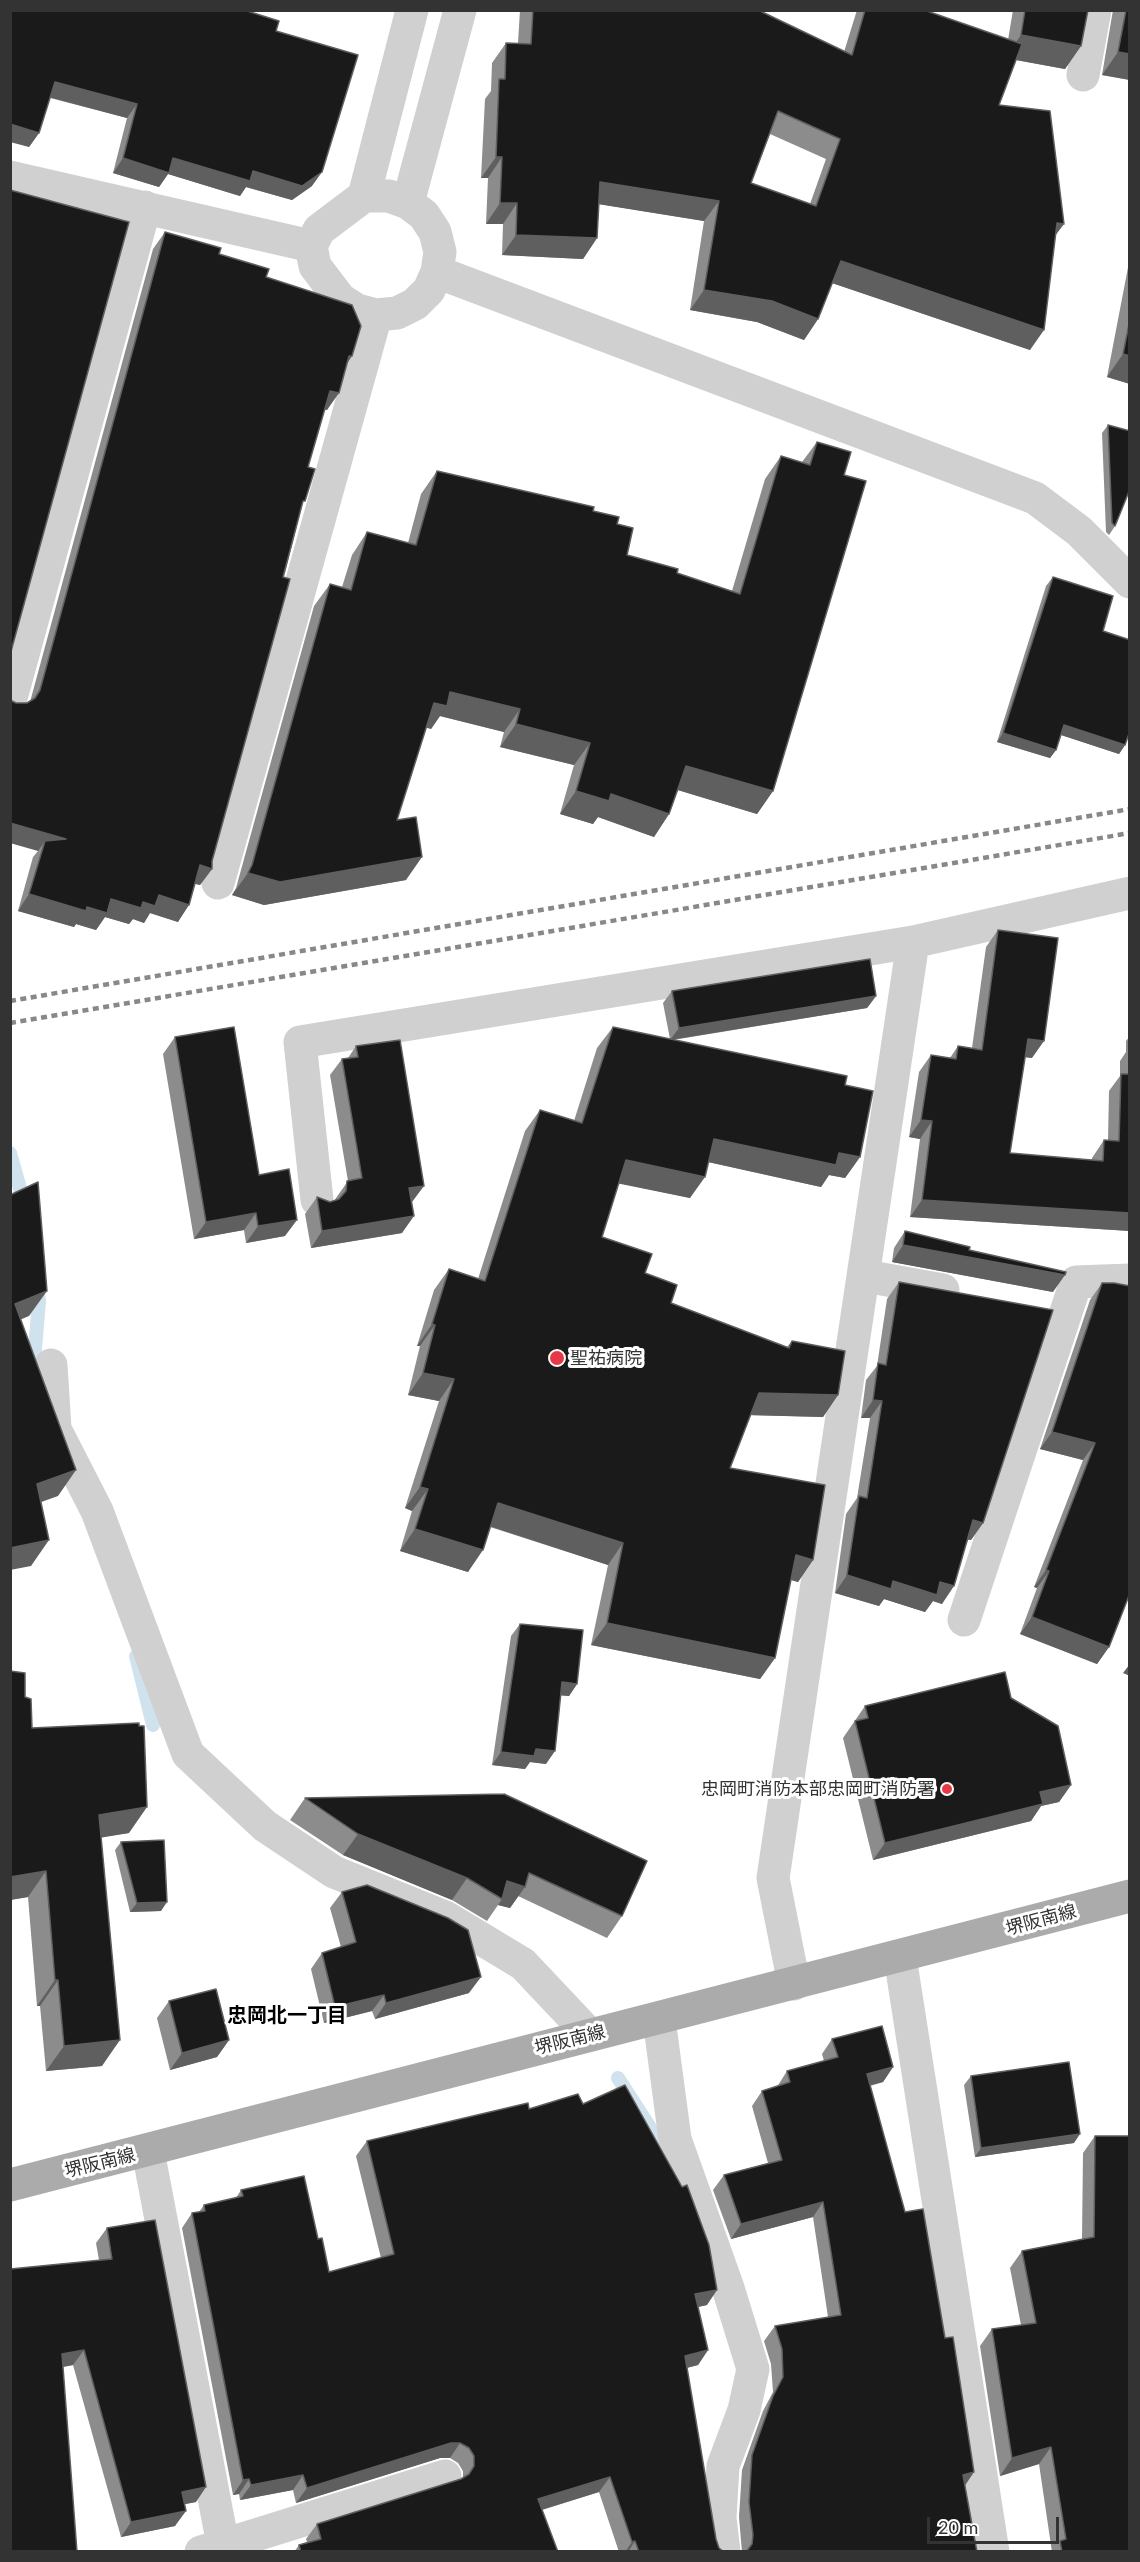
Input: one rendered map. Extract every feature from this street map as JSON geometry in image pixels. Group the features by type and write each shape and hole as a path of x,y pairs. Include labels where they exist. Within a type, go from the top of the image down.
{"main road":[{"name":"堺阪南線","path":"10,2185 1130,1896"}],"street":[{"path":"363,196 389,196 408,203 424,216 435,232 440,252 437,272 429,290 415,304 397,313 376,315 357,310 340,299 315,266 311,246 319,230 363,196 412,10"},
{"path":"408,203 460,10"},
{"path":"1083,75 1095,10"},
{"path":"10,177 311,246"},
{"path":"10,702 145,207"},
{"path":"437,272 1035,498 1078,531 1116,571 1130,582"},
{"path":"218,883 376,315"},
{"path":"317,1200 300,1042 913,942 1130,893"},
{"path":"794,1984 773,1878 865,1276 913,942"},
{"path":"865,1276 976,1296"},
{"path":"964,1620 1076,1282 1130,1280"},
{"path":"1032,1307 1065,1313"},
{"path":"51,1365 55,1429 97,1511 188,1754 265,1826 334,1872 445,1917 523,1964 590,2035"},
{"path":"900,1957 993,2552"},
{"path":"659,2019 675,2139 728,2288 753,2369 744,2410 723,2466 720,2518 724,2552"},
{"path":"148,2151 212,2548 445,2476"}],"building":[{"path":"10,10 244,10 279,21 276,31 358,55 322,172 302,186 253,171 250,181 173,158 169,173 123,158 137,104 55,82 39,133 10,124"},
{"path":"533,10 758,10 852,55 865,10 924,10 1022,44 999,105 1050,111 1064,224 1057,223 1044,330 841,261 818,319 772,301 704,290 719,201 600,182 597,238 516,235 517,203 500,203 502,157 496,157 499,79 505,79 506,43 531,44","holes":["778,111 840,139 816,206 751,183"]},
{"path":"1025,10 1088,10 1081,46 1021,35"},
{"path":"1126,10 1130,10 1130,54 1118,52"},
{"path":"10,190 129,222 10,655"},
{"path":"165,232 221,248 219,254 269,269 266,277 352,305 361,326 352,356 349,356 339,393 330,391 308,467 315,469 305,501 303,501 283,577 290,579 212,861 212,869 200,865 189,905 159,895 155,906 143,902 141,908 111,899 107,913 87,907 86,911 29,894 45,841 66,839 10,823 10,700 16,703 27,703 35,698 40,690"},
{"path":"1130,319 1130,356 1123,354"},
{"path":"1108,425 1130,431 1130,489 1115,526 1112,523"},
{"path":"817,442 851,452 844,475 866,481 773,791 686,766 669,814 611,794 609,801 576,791 590,743 516,724 520,709 450,692 447,706 434,703 397,820 416,817 422,857 280,882 248,873 330,584 351,590 367,532 416,545 437,471 594,507 593,511 619,517 617,524 633,528 627,555 678,569 677,573 740,594 781,456 810,465"},
{"path":"1053,577 1113,596 1103,631 1130,640 1130,731 1125,745 1064,725 1056,750 1003,733"},
{"path":"998,930 1058,938 1044,1041 1028,1039 1010,1153 1103,1161 1104,1140 1119,1141 1121,1074 1130,1074 1130,1213 922,1200 932,1121 921,1120 931,1055 956,1059 958,1046 982,1050"},
{"path":"870,959 876,996 679,1028 672,991"},
{"path":"234,1027 259,1175 289,1169 297,1220 258,1226 256,1213 206,1222 175,1037"},
{"path":"613,1027 847,1076 845,1085 873,1091 860,1157 839,1153 836,1165 714,1139 705,1177 626,1160 602,1237 652,1254 645,1273 677,1285 671,1303 789,1348 792,1341 845,1351 838,1395 759,1393 730,1468 825,1485 813,1560 796,1555 775,1658 607,1623 623,1543 498,1503 483,1550 415,1529 428,1489 420,1487 454,1379 423,1373 435,1325 432,1324 449,1269 485,1281 540,1110 582,1123"},
{"path":"400,1040 424,1186 409,1188 414,1216 322,1231 317,1197 330,1202 339,1199 346,1191 347,1181 362,1178 342,1059 358,1057 356,1046"},
{"path":"38,1182 47,1291 15,1304 76,1470 37,1484 49,1540 10,1548 10,1195"},
{"path":"905,1231 970,1247 969,1250 1066,1272 1065,1275 903,1245"},
{"path":"899,1282 1053,1310 983,1523 973,1520 954,1586 940,1582 937,1595 893,1581 891,1589 847,1575 859,1496 867,1498 882,1401 873,1400 878,1363 886,1365"},
{"path":"1102,1283 1130,1286 1130,1593 1109,1647 1032,1617 1049,1571 1046,1570 1095,1443 1052,1432"},
{"path":"520,1624 583,1630 577,1684 562,1682 555,1751 536,1749 534,1756 501,1752"},
{"path":"10,1671 25,1673 25,1697 31,1699 32,1728 139,1723 139,1726 144,1726 147,1807 99,1815 120,2040 64,2046 58,1980 55,1980 46,1871 10,1877"},
{"path":"1005,1672 1011,1698 1058,1726 1071,1785 1040,1792 1043,1804 885,1843 855,1721 868,1718 865,1706"},
{"path":"504,1794 647,1861 622,1916 529,1873 525,1887 507,1881 502,1899 467,1878 358,1834 305,1798"},
{"path":"164,1840 167,1902 137,1903 121,1842"},
{"path":"367,1885 448,1918 468,1930 481,1977 386,2003 384,1995 335,2007 322,1953 356,1942 342,1892"},
{"path":"216,1989 229,2040 182,2053 169,2001"},
{"path":"882,2026 893,2067 867,2074 905,2212 923,2209 945,2338 953,2337 974,2472 963,2475 977,2552 746,2552 752,2544 753,2535 749,2502 752,2455 773,2396 783,2377 782,2349 775,2326 841,2315 823,2202 741,2224 724,2175 782,2160 762,2091 790,2082 787,2071 838,2057 832,2039"},
{"path":"1069,2062 1080,2134 981,2148 971,2076"},
{"path":"625,2085 682,2187 687,2185 709,2245 717,2290 695,2294 708,2350 685,2356 716,2539 719,2548 724,2552 639,2552 635,2541 632,2542 610,2477 538,2499 558,2552 301,2552 299,2545 321,2539 317,2524 461,2479 469,2474 474,2466 474,2456 469,2448 460,2443 451,2443 307,2488 303,2475 251,2485 249,2479 243,2480 192,2213 205,2211 204,2205 243,2196 241,2190 304,2176 318,2239 322,2238 329,2272 394,2254 367,2141 528,2103 529,2109 578,2094 583,2104"},
{"path":"1095,2136 1130,2136 1130,2552 1062,2552 1060,2541 1066,2539 1051,2447 1012,2458 992,2329 1036,2323 1022,2251 1094,2237"},
{"path":"155,2220 206,2487 182,2492 186,2511 131,2522 84,2350 62,2354 77,2552 10,2552 10,2269 112,2259 107,2228"}],"waterway":[{"path":"10,1153 25,1206"},
{"path":"33,1373 39,1301 37,1285"},
{"path":"136,1656 153,1725"},
{"path":"618,2078 662,2146"}],"railway":[{"path":"10,1001 1130,809"},
{"path":"10,1023 1130,833"}],"place":[{"name":"聖祐病院","path":"557,1358"},
{"name":"忠岡町消防本部忠岡町消防署","path":"947,1789"}],"district":[{"name":"忠岡北一丁目","path":"287,2016"}]}
